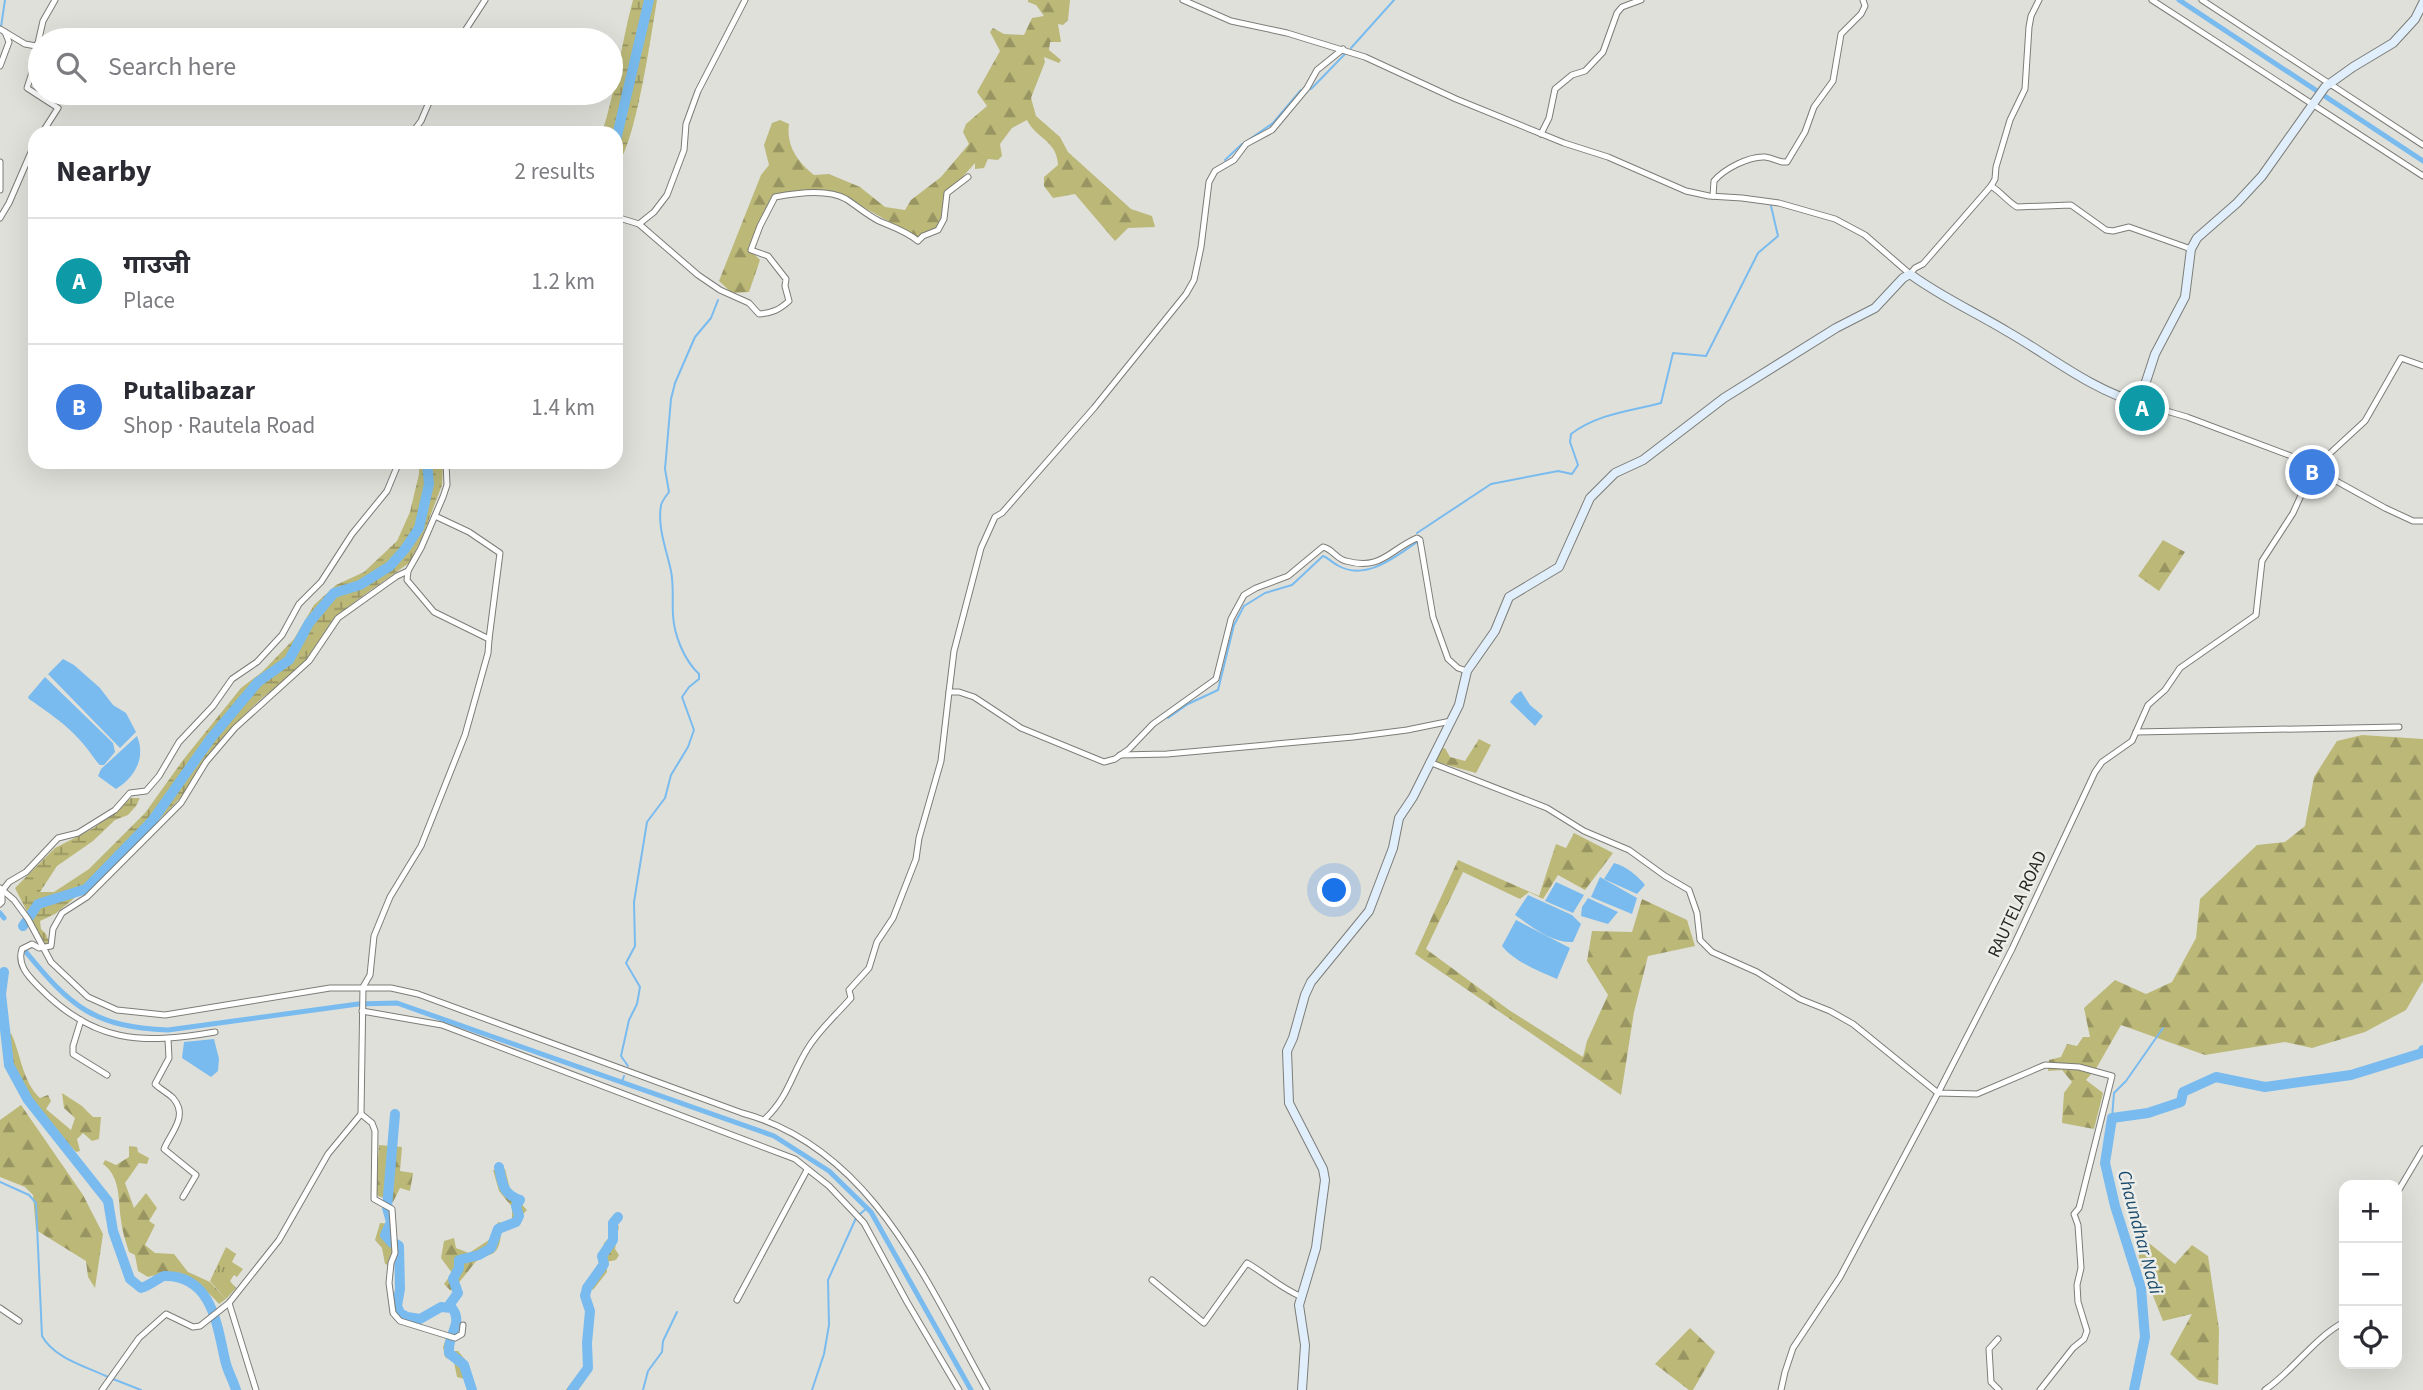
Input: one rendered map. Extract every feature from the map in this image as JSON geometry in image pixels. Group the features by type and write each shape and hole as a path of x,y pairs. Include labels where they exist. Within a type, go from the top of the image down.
{"street":[{"path":"41,28 55,0"},
{"path":"467,28 485,0"},
{"path":"639,224 654,212 667,194 684,150 686,124 698,91 725,34 745,0"},
{"path":"1183,0 1231,21 1343,49 1541,134 1608,157 1686,191 1779,203 1835,219 1866,235 1910,274 1945,299 2008,332 2076,372 2097,388 2187,417 2291,456 2394,512 2413,521 2423,521"},
{"path":"1541,134 1549,118 1555,89 1572,75 1585,71 1603,52 1617,13 1622,7 1641,0"},
{"path":"1713,196 1714,181 1729,169 1756,157 1787,162 1805,132 1814,107 1833,80 1841,34 1861,14 1865,6 1863,0"},
{"path":"1302,1390 1305,1345 1299,1305 1316,1248 1325,1180 1323,1169 1289,1103 1287,1051 1311,982 1369,911 1393,848 1399,818 1413,797 1459,705 1467,671 1495,631 1509,597 1559,567 1590,498 1615,473 1643,460 1724,398 1836,328 1875,308 1903,278 1923,264 1991,186 2010,120 2025,89 2029,27 2039,0"},
{"path":"2152,0 2423,176"},
{"path":"2202,0 2327,85 2423,145"},
{"path":"2139,403 2155,354 2185,297 2191,249 2197,238 2237,203 2262,176 2327,85 2393,43 2415,19 2423,3"},
{"path":"3,31 28,45"},
{"path":"0,66 9,41 3,31"},
{"path":"765,1119 790,1088 809,1046 851,998 849,990 869,968 877,942 893,918 916,859 919,838 941,761 954,651 981,548 995,517 1002,513 1094,408 1186,294 1194,280 1209,182 1215,171 1234,160 1246,144 1272,130 1307,88 1317,70 1343,49"},
{"path":"46,126 58,108 53,105"},
{"path":"417,126 428,105"},
{"path":"0,218 28,159"},
{"path":"0,162 0,190"},
{"path":"623,219 639,224 698,275 720,290 749,303 759,314 769,313 789,301 786,279 768,256 751,250 775,197 789,194 832,194 877,220 909,233 918,241 938,230 944,219 947,193 968,177"},
{"path":"1991,186 2017,207 2071,205 2106,230 2129,227 2191,249"},
{"path":"2313,469 2365,421 2401,358 2423,366"},
{"path":"1,903 1,889 26,872 58,838 79,833 115,810 130,793 146,791 159,776 179,742 213,706 232,679 257,662 282,635 299,604 320,582 352,534 387,491 396,469"},
{"path":"446,469 447,485 421,548 408,571 407,580 434,612 489,639"},
{"name":"RAUTELA ROAD","path":"1782,1390 1793,1348 1840,1277 1938,1093 2012,949 2095,772 2102,762 2132,741 2148,705 2165,690 2180,668 2256,615 2262,561 2293,513 2313,469"},
{"path":"102,1390 139,1338 166,1314 193,1327 200,1326 229,1303 279,1240 328,1154 361,1114 363,990 369,975 374,936 390,897 416,858 465,735 488,653 500,553 469,532 435,516"},
{"path":"949,692 974,697 1021,728 1104,762 1129,749 1153,723 1216,679 1231,619 1244,595 1288,576 1323,547 1329,548 1341,560 1360,565 1376,563 1413,540 1420,540 1433,617 1448,659 1458,668 1467,671"},
{"path":"215,1032 167,1039 129,1037 105,1031 81,1020 44,993 23,970 19,957 22,949 32,944 42,948 51,946 53,929 62,913 87,897 181,803 206,762 235,728 309,661 338,618 408,571"},
{"path":"1120,755 1167,754 1353,737 1451,721"},
{"path":"2136,732 2399,727"},
{"path":"1429,762 1547,808 1584,831 1636,854 1655,870 1689,890 1697,913 1700,940 1712,952 1757,972 1800,999 1853,1024 1938,1093 1977,1094 2045,1065 2079,1067 2112,1076 2079,1208 2074,1214 2078,1225 2081,1268 2077,1285 2078,1301 2087,1331 2084,1339 2073,1348 2040,1390"},
{"path":"1,889 15,900 51,962 88,997 117,1010 165,1015 330,988 391,988 418,994 742,1113 765,1119 822,1152 853,1178 885,1214 913,1258 987,1390"},
{"path":"363,1008 442,1025 794,1159 830,1186 864,1223 959,1390"},
{"path":"81,1020 72,1046 73,1054 107,1075"},
{"path":"167,1039 169,1058 155,1084 173,1098 180,1115 180,1121 164,1149 196,1175 183,1197"},
{"path":"361,1114 372,1123 377,1143 373,1195 376,1201 388,1205 394,1227 395,1253 391,1263 390,1283 393,1313 400,1321 450,1336 462,1335 463,1325"},
{"path":"2402,1185 2423,1149"},
{"path":"737,1300 807,1170"},
{"path":"1152,1280 1204,1323 1247,1263 1286,1290 1302,1297"},
{"path":"229,1303 256,1390"},
{"path":"0,1308 19,1321"},
{"path":"2265,1390 2339,1325"},
{"path":"1998,1339 1989,1349 1991,1382 1999,1390"}],"green space":[{"path":"633,0 657,0 636,113 623,155 623,126 604,126 610,105 623,105 625,33"},
{"path":"1028,0 1070,0 1068,20 1063,25 1058,24 1061,42 1050,42 1049,50 1061,60 1059,63 1044,57 1045,62 1031,98 1036,116 1060,137 1068,152 1131,209 1152,216 1155,227 1128,228 1115,241 1075,194 1053,198 1044,186 1044,177 1058,165 1057,157 1050,145 1027,120 1012,128 1000,144 1002,156 998,160 988,159 984,168 975,169 975,163 944,198 938,229 918,238 840,194 773,196 748,248 760,260 749,292 732,293 719,281 761,175 769,165 764,145 772,123 780,120 789,124 789,139 794,153 814,175 829,174 860,187 885,207 905,210 911,200 941,177 969,144 963,132 966,124 987,106 977,92 1000,51 990,32 993,28 1004,34 1024,35 1032,18 1044,16 1036,5"},
{"path":"419,469 443,469 442,485 422,538 409,563 357,600 330,624 306,660 229,730 202,763 182,796 167,812 71,901 55,914 40,921 41,929 49,942 44,945 15,888 55,848 94,828 131,798 140,798 128,815 115,820 93,841 57,866 40,892 54,892 89,869 145,813 183,760 241,688 262,672 294,639 314,605 336,585 364,572 397,541 410,512"},
{"path":"2163,540 2185,552 2159,591 2138,576"},
{"path":"2362,735 2423,739 2423,981 2406,1010 2365,1032 2312,1048 2285,1042 2205,1055 2121,1025 2097,1067 2086,1080 2103,1093 2094,1129 2062,1123 2064,1093 2072,1082 2062,1070 2048,1071 2049,1060 2061,1057 2067,1044 2077,1046 2083,1037 2090,1037 2084,1008 2115,980 2146,994 2172,982 2196,938 2200,899 2257,845 2285,842 2305,826 2314,777 2337,741"},
{"path":"1479,739 1491,745 1476,773 1433,761 1430,752 1445,748 1450,757 1465,761"},
{"path":"1574,833 1613,853 1585,890 1558,875 1543,899 1529,892 1520,899 1463,872 1426,949 1509,1010 1583,1057 1587,1041 1608,995 1587,961 1592,931 1632,932 1642,899 1687,920 1695,946 1648,956 1634,1012 1621,1095 1415,954 1458,860 1539,896 1556,844 1566,848"},
{"path":"11,1033 29,1084 40,1098 48,1095 51,1101 46,1109 71,1130 75,1118 64,1108 62,1093 93,1117 101,1117 99,1139 92,1141 83,1133 77,1139 80,1151 76,1152 14,1082 7,1038"},
{"path":"21,1105 83,1195 103,1234 95,1288 88,1277 86,1261 36,1230 33,1195 25,1187 0,1177 0,1120"},
{"path":"379,1145 402,1147 400,1171 413,1173 410,1191 400,1188 393,1202 376,1195"},
{"path":"129,1146 137,1147 138,1152 149,1158 147,1164 139,1163 125,1183 134,1208 146,1193 157,1208 149,1221 155,1225 145,1245 155,1253 174,1254 188,1272 210,1282 226,1299 219,1304 204,1289 187,1279 169,1274 148,1277 138,1271 135,1255 129,1252 123,1232 116,1182 103,1164 105,1160 116,1165 129,1157"},
{"path":"505,1169 511,1193 527,1210 521,1216 520,1223 501,1233 500,1242 494,1252 478,1260 451,1291 444,1284 452,1273 441,1258 444,1241 454,1238 456,1248 469,1253 492,1238 498,1222 507,1224 512,1219 512,1207 499,1191 493,1170"},
{"path":"2140,1219 2144,1239 2175,1264 2192,1245 2208,1256 2219,1329 2218,1385 2198,1380 2170,1354 2192,1314 2163,1321 2140,1263 2133,1220"},
{"path":"380,1223 392,1224 394,1253 388,1265 385,1264 382,1248 375,1240"},
{"path":"610,1224 619,1226 615,1249 619,1255 616,1260 606,1262 607,1272 593,1290 587,1286 601,1265"},
{"path":"226,1247 236,1254 232,1262 243,1269 230,1281 236,1288 226,1299 210,1281"},
{"path":"1690,1328 1715,1352 1693,1390 1689,1390 1655,1364"},
{"path":"446,1339 452,1341 452,1351 458,1351 468,1363 468,1380 457,1377 454,1362 445,1357 443,1347"},
{"path":"591,1353 584,1382 578,1390 566,1390 585,1365 586,1354"}],"water":[{"path":"63,659 74,665 100,688 113,705 126,713 136,732 120,748 48,674"},
{"path":"45,677 113,743 115,752 104,765 97,762 66,727 29,699"},
{"path":"1521,691 1530,705 1543,716 1535,726 1510,702"},
{"path":"137,736 140,752 137,766 129,779 116,789 98,776 101,769"},
{"path":"1614,863 1623,866 1645,885 1637,894 1604,879"},
{"path":"1600,877 1637,898 1632,914 1591,897"},
{"path":"1556,882 1584,895 1573,913 1545,901"},
{"path":"1528,895 1572,915 1581,924 1573,942 1550,937 1515,915"},
{"path":"1588,898 1618,912 1608,924 1581,916 1582,907"},
{"path":"1516,920 1570,948 1557,979 1520,961 1502,946"},
{"path":"214,1039 219,1059 218,1071 211,1077 182,1058 184,1042"}],"waterway":[{"path":"1,27 5,0"},
{"path":"619,126 649,0"},
{"path":"1351,48 1394,0"},
{"path":"2179,0 2423,161"},
{"path":"1311,89 1345,54"},
{"path":"1247,141 1273,123 1301,90"},
{"path":"1225,160 1242,144"},
{"path":"1417,533 1491,484 1558,471 1572,474 1578,465 1570,442 1571,434 1603,418 1661,403 1673,353 1706,356 1758,253 1778,236 1771,206"},
{"path":"628,1066 621,1056 640,987 626,963 635,946 634,902 647,822 665,798 671,775 688,747 694,730 682,697 699,679 699,674 684,654 675,631 672,577 660,522 661,504 669,492 665,469 671,399 695,337 711,318 718,300"},
{"path":"23,926 38,904 86,889 152,821 211,738 258,682 289,660 309,623 334,593 360,585 390,566 419,528 429,484 428,469"},
{"path":"1168,718 1188,704 1218,690 1234,625 1244,606 1265,593 1292,585 1323,556 1348,570 1358,571 1379,566 1417,542"},
{"path":"0,913 4,918"},
{"path":"26,952 71,1000 102,1019 121,1024 168,1030 358,1004 397,1003 774,1136 829,1171 871,1212 971,1390"},
{"path":"4,972 1,994 9,1065 28,1100 108,1201 113,1231 130,1279 141,1288 164,1276 180,1278 193,1284 210,1304 236,1390"},
{"path":"2112,1118 2114,1093 2126,1081 2163,1028"},
{"name":"Chaundhar Nadi","path":"2134,1390 2145,1337 2141,1288 2115,1206 2105,1163 2112,1118 2148,1113 2181,1102 2183,1092 2216,1077 2265,1087 2351,1075 2422,1053 2423,1050"},
{"path":"622,1082 624,1076"},
{"path":"392,1243 385,1235 391,1222 387,1208 395,1114"},
{"path":"450,1307 458,1293 453,1279 459,1268 459,1260 479,1255 491,1248 498,1229 516,1222 519,1216 516,1206 520,1200 504,1188 499,1167"},
{"path":"0,1182 29,1195 36,1203 42,1336 47,1344 62,1356 108,1377"},
{"path":"860,1214 867,1208"},
{"path":"572,1390 588,1368 590,1311 585,1296 587,1288 604,1264 602,1256 613,1240 613,1223 618,1217"},
{"path":"812,1390 824,1354 829,1325 828,1280 856,1218"},
{"path":"396,1244 399,1246 400,1289 397,1306 400,1313 420,1319 441,1307 452,1308 456,1324 449,1353 464,1365 472,1390"},
{"path":"643,1390 648,1371 662,1352 663,1341 677,1312"},
{"path":"113,1379 141,1390"}],"place":[{"name":"गाउजी","path":"2142,408"},
{"name":"Putalibazar","path":"2312,472"}]}
